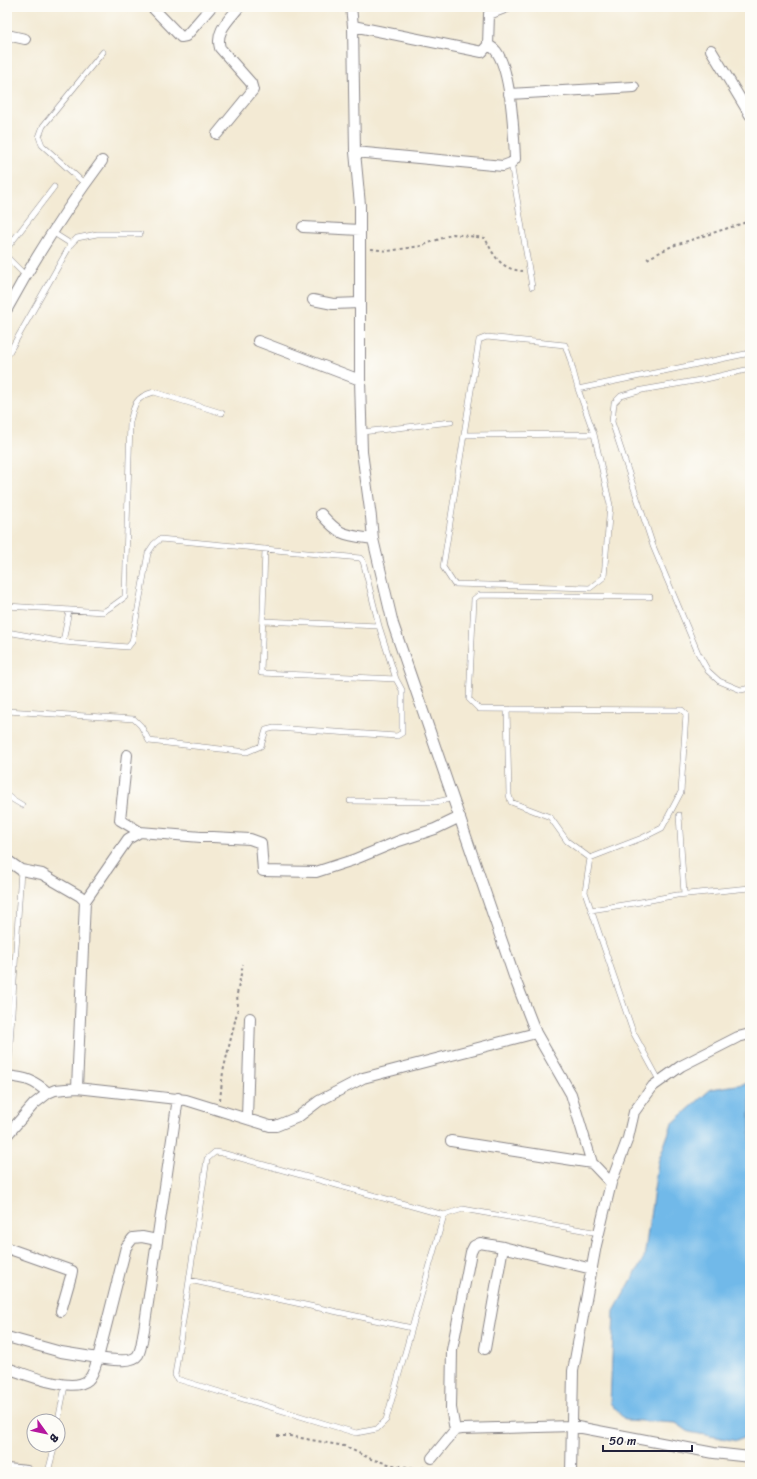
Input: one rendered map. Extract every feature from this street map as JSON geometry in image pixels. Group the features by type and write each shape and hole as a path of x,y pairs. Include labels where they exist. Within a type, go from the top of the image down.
{"street":[{"path":"152,7 181,37 186,36 211,7"},
{"path":"216,134 253,90 251,83 220,48 220,32 238,7"},
{"path":"353,26 482,52 488,45 489,14 507,7"},
{"path":"349,8 353,26 355,152 360,205 360,380 362,452 373,539 393,624 515,979 536,1033 571,1094 592,1164 611,1183"},
{"path":"7,35 25,39"},
{"path":"355,152 503,166 511,163 515,159 509,94 504,70 496,50 488,45"},
{"path":"711,50 750,115"},
{"path":"509,94 634,87"},
{"path":"7,309 25,275 52,232 102,161"},
{"path":"303,227 360,230"},
{"path":"313,300 333,304 360,303"},
{"path":"258,340 360,380"},
{"path":"321,514 332,527 340,532 373,539"},
{"path":"127,755 120,820 140,832 164,835 250,839 261,843 263,871 316,872 353,860 399,841 435,830 460,817"},
{"path":"77,1088 85,901 128,839 140,832"},
{"path":"7,860 21,870 42,874 80,896 85,901"},
{"path":"247,1118 250,1018"},
{"path":"7,1135 34,1104 48,1093 55,1090 77,1088 178,1098 197,1102 270,1126 276,1126 298,1116 319,1102 363,1078 536,1033"},
{"path":"570,1472 573,1371 599,1233 611,1183 628,1138 634,1112 653,1086 681,1066 738,1037 750,1034"},
{"path":"8,1076 27,1079 37,1083 48,1093"},
{"path":"7,1337 61,1352 98,1358 128,1361 137,1356 140,1350 144,1330 178,1098"},
{"path":"451,1141 592,1164"},
{"path":"7,1368 65,1386 82,1384 89,1380 98,1358 126,1247 133,1238 142,1237 157,1240"},
{"path":"454,1430 450,1408 452,1350 471,1252 474,1246 480,1243 503,1247 592,1269"},
{"path":"485,1350 503,1247"},
{"path":"7,1248 72,1271 72,1276 61,1311"},
{"path":"432,1458 454,1430 572,1426 714,1453 750,1457"},
{"path":"7,1470 27,1472"}],"lane":[{"path":"85,184 42,146 39,137 43,126 103,52"},
{"path":"511,163 532,287"},
{"path":"7,254 8,247 54,187"},
{"path":"52,232 71,244"},
{"path":"7,356 71,244 77,238 97,234 140,234"},
{"path":"7,257 25,275"},
{"path":"487,337 565,346 594,434 610,505 604,577 590,588 454,584 443,567 479,340 487,337"},
{"path":"578,389 750,353"},
{"path":"750,369 706,379 642,390 621,396 614,403 612,422 653,546 698,653 708,671 719,681 741,690 750,688"},
{"path":"7,606 103,612 125,597 130,422 132,411 136,402 144,395 154,392 222,413"},
{"path":"362,432 451,422"},
{"path":"464,435 594,434"},
{"path":"7,632 63,642 128,647 132,642 148,553 154,544 160,539 360,558 363,561 379,626 396,679 402,690 402,733 397,736 274,728 266,730 261,746 247,752 149,741 141,726 134,719 7,711"},
{"path":"265,549 261,673 396,679"},
{"path":"590,858 642,838 662,828 681,792 686,714 682,710 479,709 469,700 474,599 479,594 650,597"},
{"path":"63,642 69,610"},
{"path":"263,621 379,626"},
{"path":"507,709 509,795 512,802 550,817 567,841 590,858"},
{"path":"7,796 22,805"},
{"path":"350,801 436,802 454,798"},
{"path":"679,815 684,894"},
{"path":"590,858 585,892 632,1032 660,1082"},
{"path":"8,1076 21,870"},
{"path":"591,910 684,894 750,888"},
{"path":"444,1215 386,1420 377,1429 356,1433 176,1379 175,1375 207,1159 215,1152 444,1215 463,1209 599,1233"},
{"path":"189,1280 412,1328"},
{"path":"60,1413 65,1386"},
{"path":"49,1468 53,1453"}],"path":[{"path":"647,259 672,246 750,221"},
{"path":"360,248 388,251 421,246 453,234 485,238 494,257 505,267 519,271 530,271"},
{"path":"219,1109 223,1072 238,1008 237,994 243,964"},
{"path":"277,1436 290,1436 344,1446 371,1459 392,1465 413,1468 422,1469 432,1458"}],"water":[{"path":"750,1083 750,1434 737,1441 689,1432 676,1423 625,1420 610,1403 614,1311 644,1258 658,1162 672,1124 711,1089"}]}
